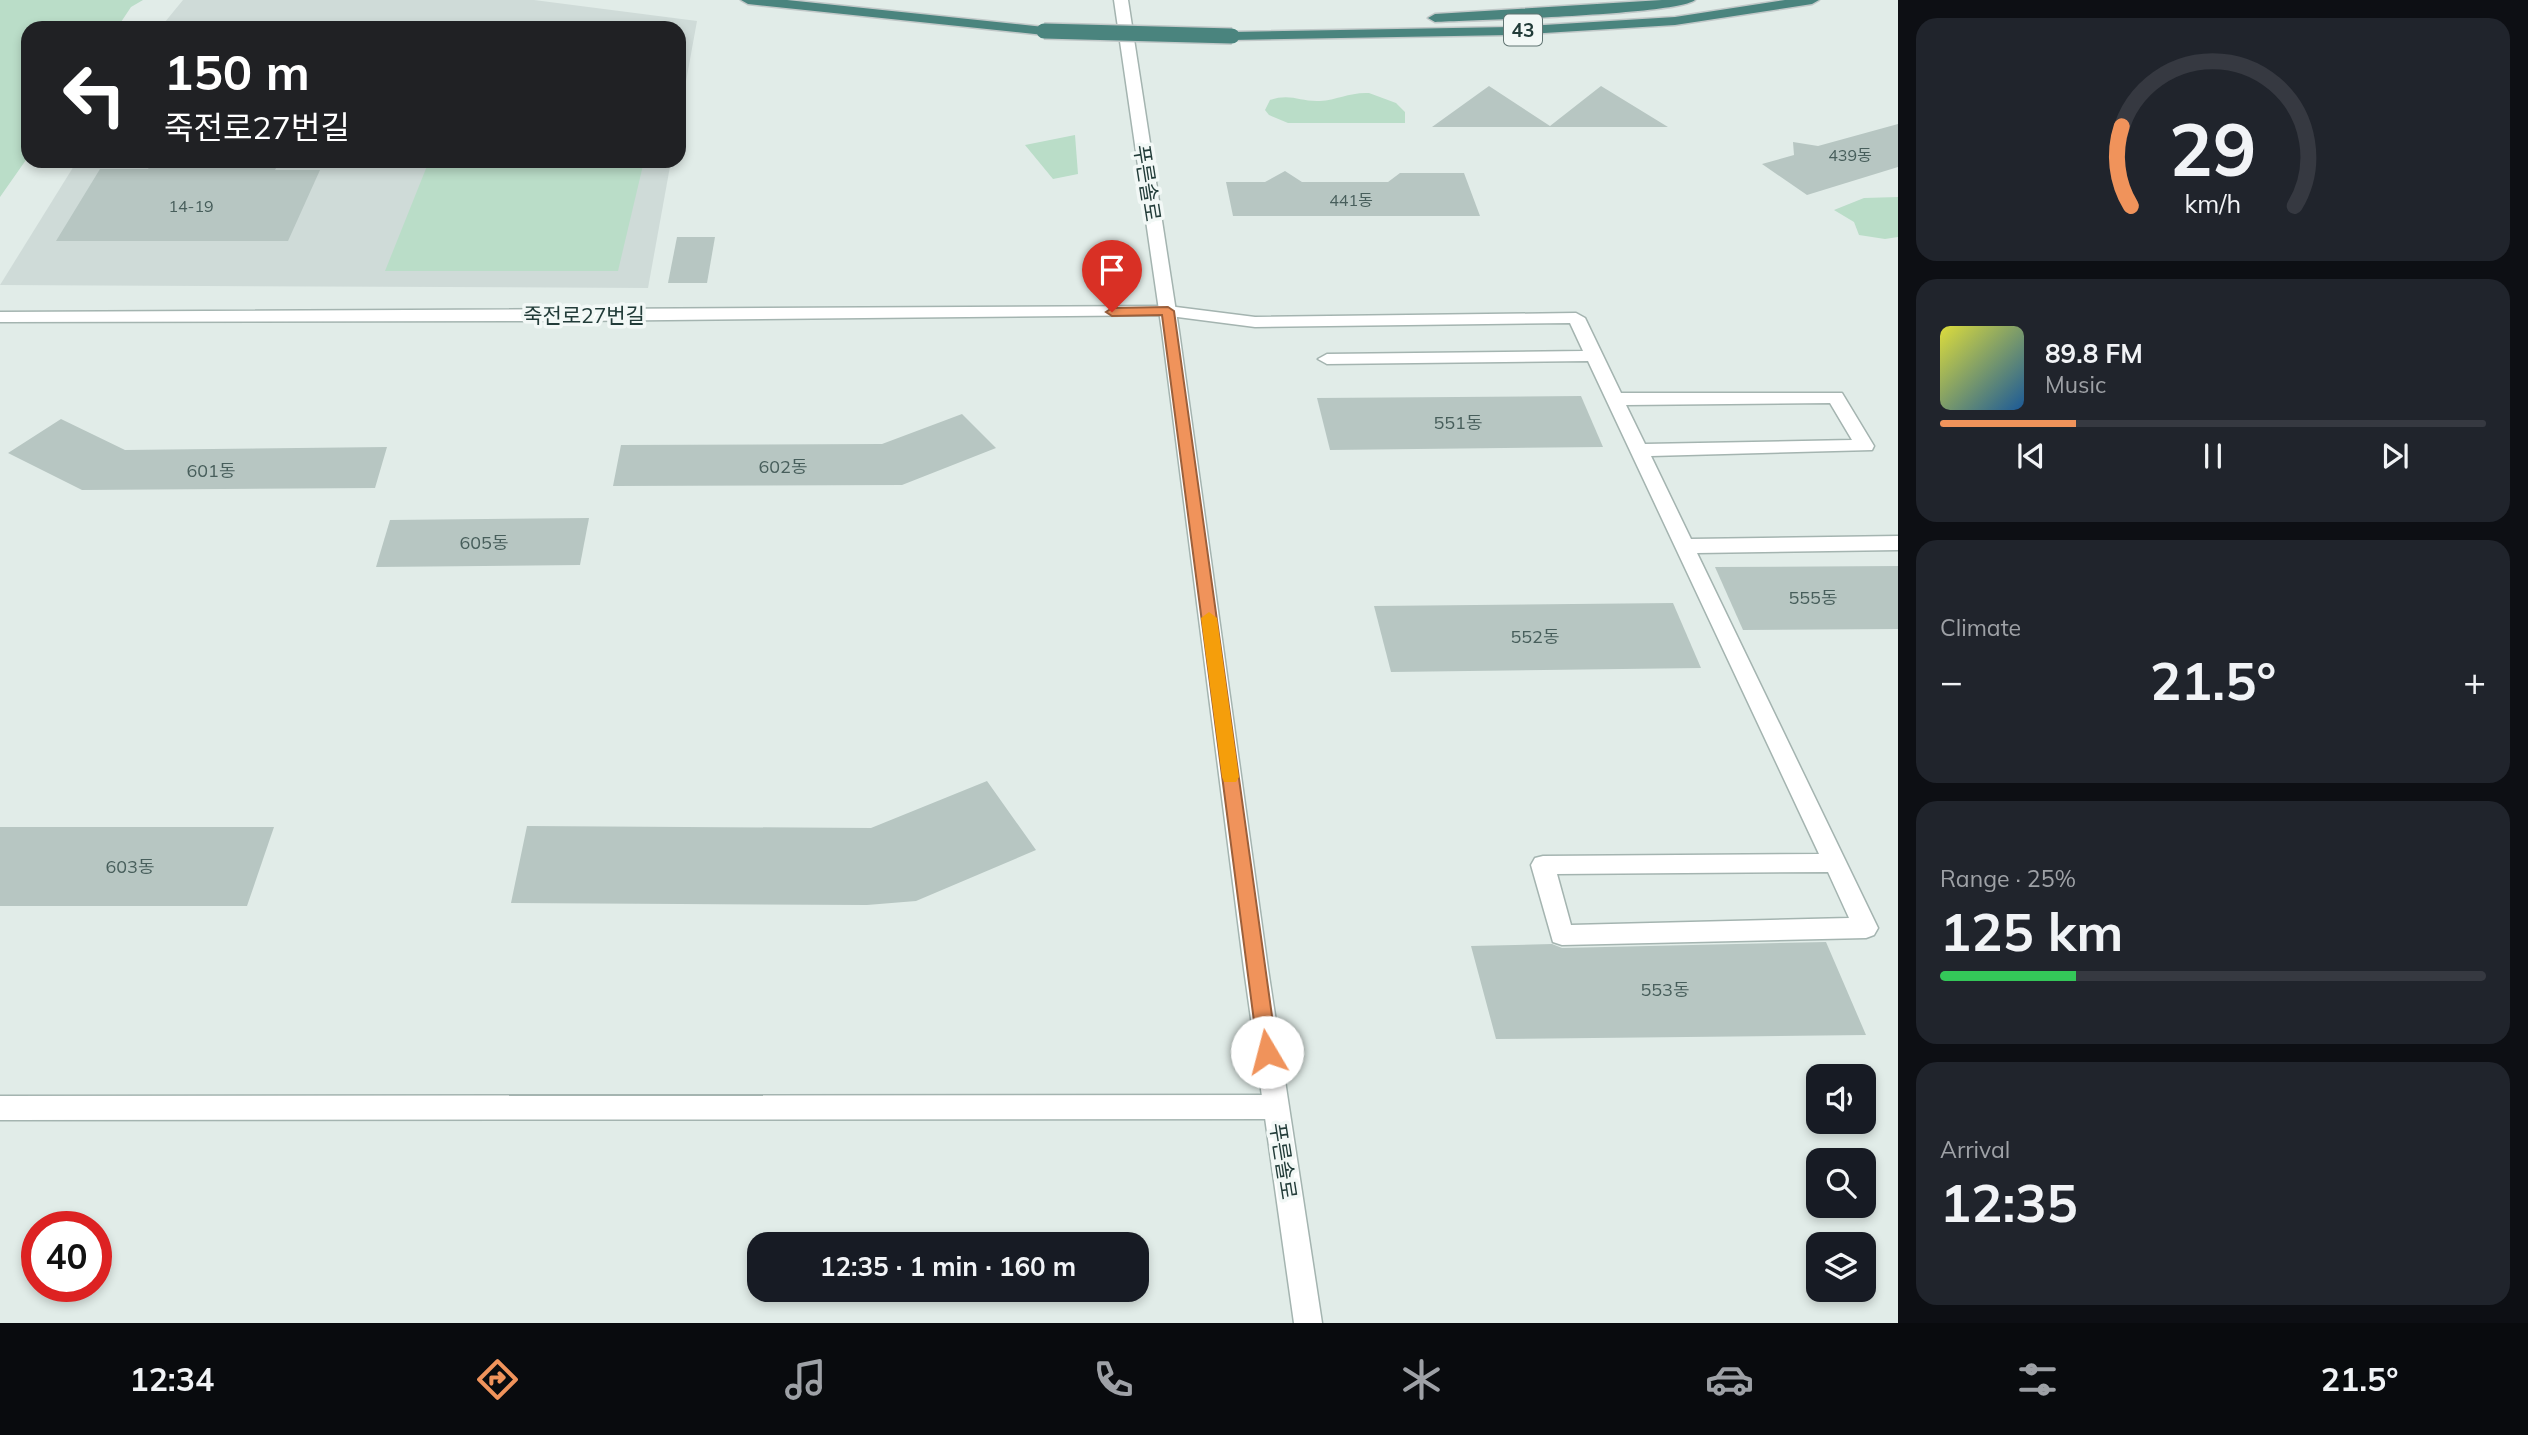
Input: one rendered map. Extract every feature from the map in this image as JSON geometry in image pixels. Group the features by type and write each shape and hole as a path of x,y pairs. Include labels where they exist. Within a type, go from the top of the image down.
{"highway":[{"name":"43","path":"748,0 1043,24 1230,29 1510,31 1675,20 1812,0"},
{"name":"43","path":"876,0 1043,24"},
{"name":"43","path":"1230,29 1479,17 1643,6 1688,0"}],"street":[{"name":"푸른솔로","path":"1121,0 1129,76 1168,311 1275,1107 1308,1323"},
{"name":"죽전로27번길","path":"0,317 1168,311 1255,322 1576,318 1594,356"},
{"path":"1327,359 1594,356 1866,928 1563,934 1542,865 1835,863"},
{"path":"1615,399 1836,397 1865,446 1639,450"},
{"path":"1684,546 1898,543"},
{"path":"0,1108 1275,1107"}],"shaded area":[{"path":"183,0 534,0 697,21 686,82 686,21 166,21"},
{"path":"73,168 670,168 648,288 0,285"}],"green space":[{"path":"0,0 143,0 131,7 122,21 21,21 21,167 0,197"},
{"path":"1369,93 1396,103 1405,112 1405,123 1288,123 1269,115 1265,110 1270,100 1277,98 1320,101"},
{"path":"1075,135 1078,174 1053,179 1025,145"},
{"path":"426,168 642,168 618,271 385,271"},
{"path":"1898,197 1898,237 1885,239 1859,235 1854,222 1834,210 1864,198"}],"building":[{"path":"1489,86 1550,126 1601,86 1668,127 1432,127"},
{"path":"1898,124 1898,167 1807,195 1762,164 1794,155 1793,142 1818,146"},
{"path":"100,169 320,170 288,241 56,241"},
{"path":"1285,171 1302,182 1388,182 1400,173 1464,173 1480,216 1233,216 1226,182 1265,182"},
{"path":"677,237 715,237 707,283 668,283"},
{"path":"1581,396 1603,447 1330,450 1317,398"},
{"path":"962,414 996,448 902,485 613,486 621,445 882,444"},
{"path":"61,419 125,450 387,447 375,488 82,490 8,453"},
{"path":"589,518 580,565 376,567 390,520"},
{"path":"1898,566 1898,629 1743,630 1715,567"},
{"path":"1673,603 1701,668 1391,672 1374,606"},
{"path":"987,781 1036,850 916,901 867,905 511,903 527,826 871,828"},
{"path":"0,827 274,827 247,906 0,906"},
{"path":"1826,942 1866,1035 1496,1039 1471,946 1552,944 1562,948"}],"slow traffic":[{"path":"1209,618 1230,777"}],"route":[{"path":"1112,312 1168,311 1267,1052"}]}
